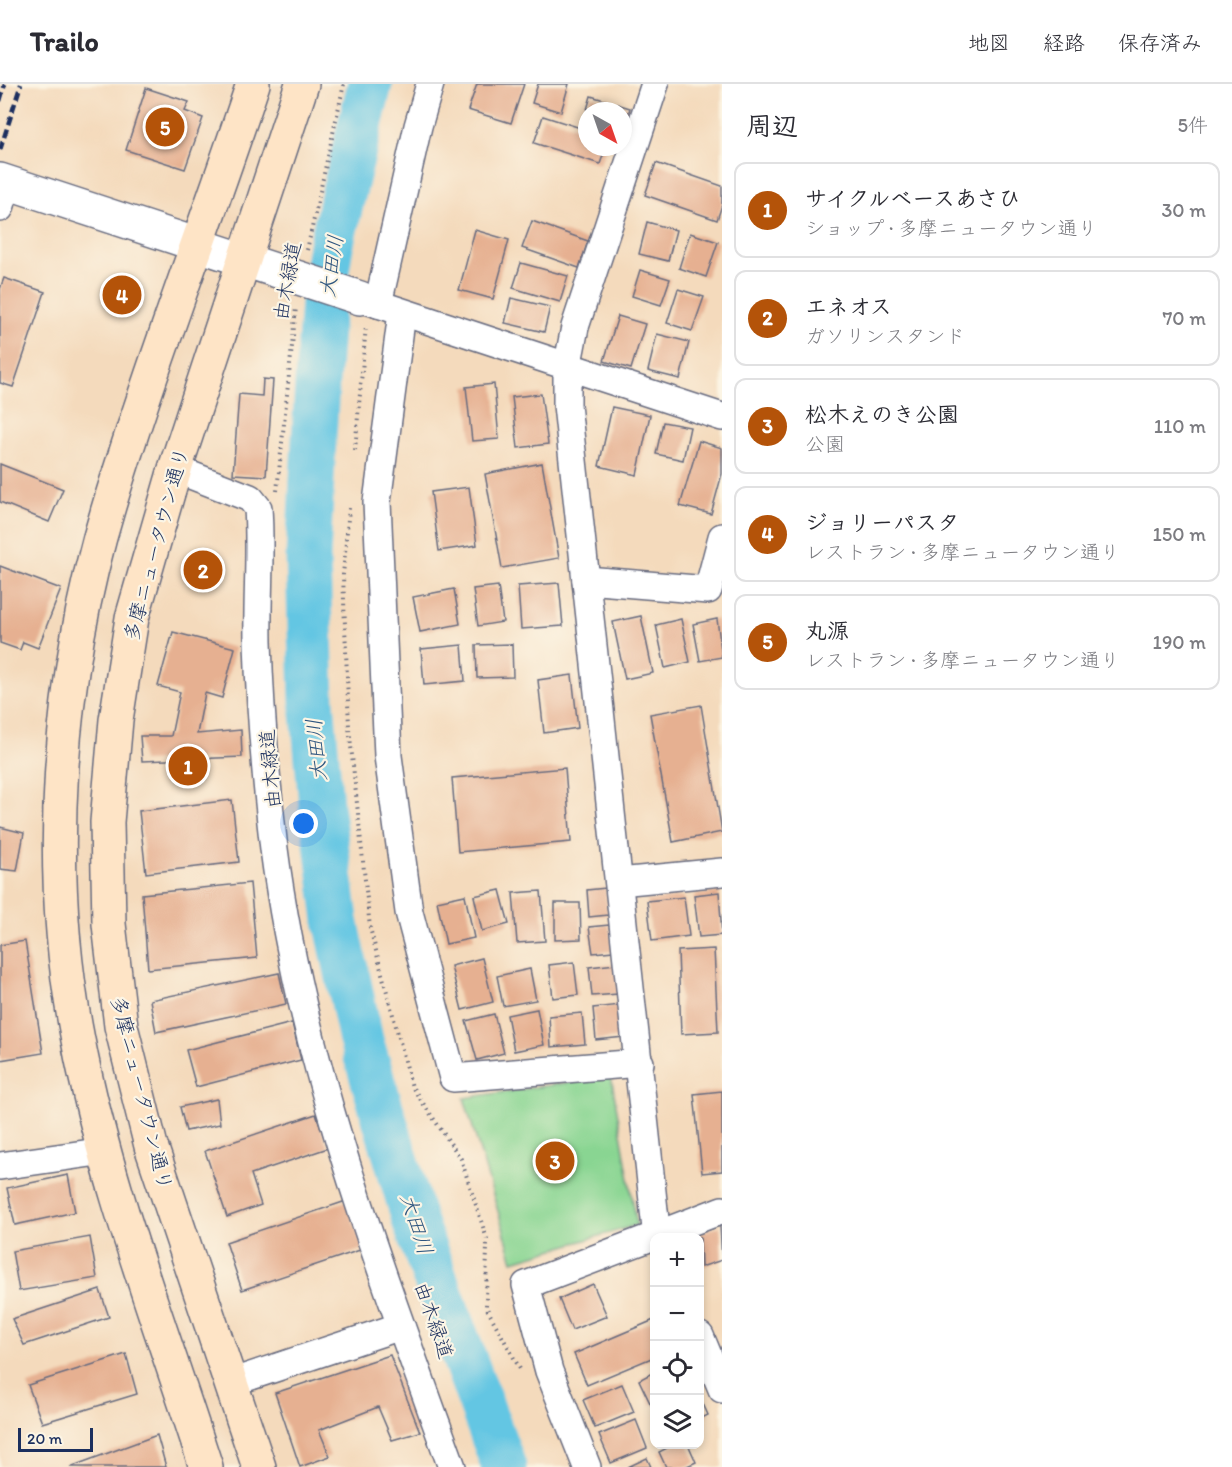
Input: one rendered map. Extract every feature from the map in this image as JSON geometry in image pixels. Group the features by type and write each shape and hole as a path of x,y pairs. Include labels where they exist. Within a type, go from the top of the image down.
{"main road":[{"path":"206,1467 105,1151 78,1041 70,988 60,873 60,813 64,741 73,669 108,508 253,84"},
{"name":"多摩ニュータウン通り","path":"259,1467 151,1146 121,1026 109,924 107,822 116,720 132,618 175,469 242,259 302,84"}],"street":[{"path":"430,84 418,126 380,305 377,502 388,756 409,912 453,1078 640,1063"},
{"path":"655,84 574,327 567,368 567,405 640,1063 656,1233"},
{"path":"3,190 198,245 303,278 567,368 722,417"},
{"path":"175,469 250,498 258,507 259,658 264,762 275,852 291,950 323,1089 359,1208 452,1467"},
{"path":"586,579 708,590 722,537"},
{"path":"620,882 722,872"},
{"path":"0,1166 105,1151"},
{"path":"664,1233 722,1210"},
{"path":"587,1467 549,1371 526,1285 650,1238"},
{"path":"230,1383 401,1326"},
{"path":"701,1341 722,1389"}],"path":[{"name":"由木緑道","path":"276,503 294,320 344,84"}],"green space":[{"path":"611,1076 637,1225 513,1261 464,1098"}],"building":[{"path":"477,84 524,84 511,123 468,110"},
{"path":"538,84 569,84 561,112 532,103"},
{"path":"146,88 189,102 185,111 203,118 185,169 126,150"},
{"path":"591,96 610,102 589,102"},
{"path":"543,116 578,127 578,156 603,156 600,164 534,143"},
{"path":"656,163 722,186 722,205 717,220 645,195"},
{"path":"532,221 588,241 579,268 522,248"},
{"path":"647,222 676,230 668,261 639,254"},
{"path":"475,230 509,240 493,299 459,290"},
{"path":"690,233 718,242 706,277 679,268"},
{"path":"521,263 568,276 560,302 513,288"},
{"path":"640,270 670,279 661,305 632,296"},
{"path":"4,278 45,292 13,387 0,383 0,289"},
{"path":"678,289 704,297 692,331 667,323"},
{"path":"511,298 550,307 544,332 505,323"},
{"path":"618,316 645,324 631,369 604,361"},
{"path":"657,334 689,342 680,379 648,371"},
{"path":"263,379 273,380 266,476 233,474 239,394 262,396"},
{"path":"494,384 499,439 472,441 466,387"},
{"path":"541,394 548,444 518,448 512,397"},
{"path":"612,407 650,415 637,475 599,466"},
{"path":"663,422 690,427 683,460 656,454"},
{"path":"699,441 722,448 722,474 711,514 680,506"},
{"path":"542,463 559,558 502,568 485,474"},
{"path":"0,464 63,489 49,522 0,502"},
{"path":"469,487 477,545 439,551 431,492"},
{"path":"0,566 61,589 38,648 23,642 20,650 0,643"},
{"path":"559,583 563,626 521,629 518,586"},
{"path":"498,586 503,622 478,626 473,589"},
{"path":"454,589 460,624 420,632 413,597"},
{"path":"641,616 653,673 625,679 613,622"},
{"path":"681,619 690,662 665,668 656,625"},
{"path":"717,619 722,657 700,661 693,624"},
{"path":"173,632 235,648 222,698 205,693 197,734 241,730 242,757 142,761 140,736 171,736 180,692 158,686"},
{"path":"512,644 513,677 477,678 476,645"},
{"path":"462,645 465,681 424,685 421,649"},
{"path":"572,675 578,728 544,733 538,680"},
{"path":"701,705 722,832 673,842 650,714"},
{"path":"565,768 571,842 458,852 452,778"},
{"path":"232,800 239,862 146,873 139,811"},
{"path":"0,827 24,833 17,871 0,869"},
{"path":"250,883 257,958 148,969 142,894"},
{"path":"606,888 608,915 589,917 587,890"},
{"path":"500,890 509,924 482,931 474,896"},
{"path":"541,891 545,941 517,943 513,893"},
{"path":"719,892 722,935 699,937 694,895"},
{"path":"465,895 474,938 446,944 437,901"},
{"path":"684,897 689,936 652,941 647,901"},
{"path":"555,903 580,903 581,939 555,940"},
{"path":"609,925 613,951 593,953 589,927"},
{"path":"25,941 43,1053 0,1060 0,945"},
{"path":"714,949 718,1032 681,1034 678,951"},
{"path":"482,958 493,1002 462,1010 451,966"},
{"path":"574,962 578,995 553,998 549,965"},
{"path":"616,964 618,994 592,996 589,967"},
{"path":"530,969 536,1000 503,1006 497,976"},
{"path":"279,973 286,1004 156,1032 150,1000"},
{"path":"621,1005 624,1037 596,1040 593,1008"},
{"path":"537,1009 544,1045 514,1051 507,1015"},
{"path":"582,1013 585,1044 551,1047 549,1016"},
{"path":"494,1014 504,1053 477,1060 466,1021"},
{"path":"292,1023 301,1060 196,1087 186,1050"},
{"path":"722,1091 722,1171 702,1173 694,1094"},
{"path":"217,1099 220,1124 186,1131 180,1107"},
{"path":"316,1114 328,1148 251,1174 261,1205 227,1217 205,1151"},
{"path":"68,1175 75,1212 15,1225 7,1188"},
{"path":"346,1201 363,1249 242,1290 226,1242"},
{"path":"720,1226 722,1260 704,1266 704,1233 700,1233"},
{"path":"90,1237 97,1278 19,1291 12,1251"},
{"path":"593,1284 607,1316 572,1330 559,1299"},
{"path":"100,1290 109,1317 24,1345 12,1319"},
{"path":"650,1322 650,1359 587,1385 574,1354"},
{"path":"126,1354 137,1394 42,1423 28,1385"},
{"path":"390,1355 420,1432 392,1440 378,1407 319,1430 330,1456 300,1467 275,1393"},
{"path":"650,1374 650,1403 639,1380"},
{"path":"622,1384 634,1412 595,1428 583,1400"},
{"path":"636,1420 647,1448 611,1463 599,1435"},
{"path":"157,1435 166,1467 70,1467"},
{"path":"665,1449 690,1449 696,1462 685,1467 666,1467 659,1452"},
{"path":"647,1458 651,1467 628,1467"}],"waterway":[{"name":"大田川","path":"370,84 331,246 324,289 317,382 308,556 312,701 321,805 336,920 361,1040 415,1223 504,1467"}],"railway":[{"path":"0,101 5,84"},
{"path":"0,150 21,84"}],"place":[{"name":"丸源","path":"165,127"},
{"name":"ジョリーパスタ","path":"122,295"},
{"name":"エネオス","path":"203,570"},
{"name":"サイクルベースあさひ","path":"188,766"},
{"name":"松木えのき公園","path":"555,1161"}]}
